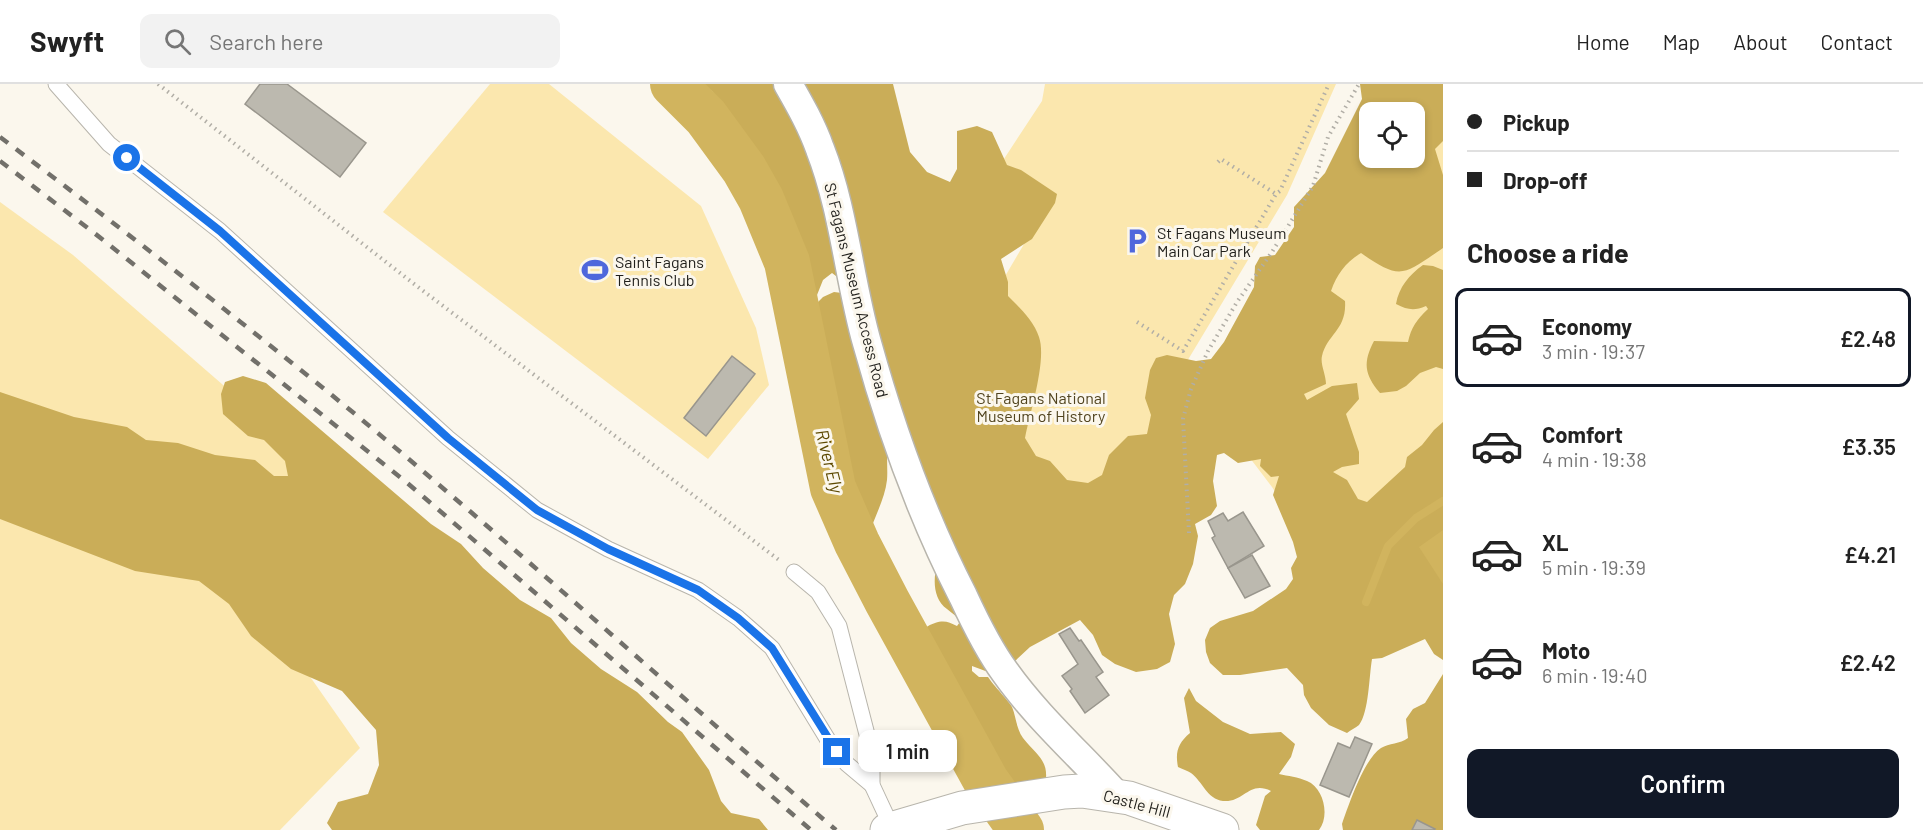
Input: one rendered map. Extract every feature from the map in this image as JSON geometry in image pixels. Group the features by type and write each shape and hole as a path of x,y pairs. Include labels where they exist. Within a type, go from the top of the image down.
{"street":[{"name":"St Fagans Museum Access Road","path":"788,84 821,150 878,383 923,510 946,562 1003,670 1040,715 1117,796"},
{"name":"Castle Hill","path":"890,829 962,808 1082,791 1144,802 1222,830"}],"lane":[{"path":"56,84 109,144 220,231 448,438 537,510 608,549 698,590 738,618 772,648 828,740 847,764 872,785"},
{"path":"794,572 818,592 839,626 872,754 872,785 890,829"}],"path":[{"path":"158,84 418,287 794,572"},
{"path":"1137,322 1183,351 1275,194 1280,191 1329,84"},
{"path":"1189,533 1183,418 1191,390 1208,351 1237,302 1272,252 1313,186 1328,136 1359,84"},
{"path":"1218,162 1221,159 1275,194"}],"green space":[{"name":"Saint Fagans Tennis Club","path":"490,84 549,84 701,206 756,328 769,385 708,459 383,212"},
{"name":"St Fagans National Museum of History","path":"1045,84 1336,84 1287,195 1168,393 1175,439 988,625 1001,283 1050,200 1000,165 1042,101"},
{"path":"1384,84 1443,84 1443,647 1317,557 1272,487 1199,391 1359,125 1359,168 1425,168 1425,102 1373,102"},
{"path":"0,202 73,255 462,592 0,430"},
{"path":"0,489 221,562 311,678 360,748 280,830 0,830"}],"shaded area":[{"path":"663,84 696,84 692,93 674,95 664,92"},
{"path":"699,84 893,84 910,152 927,172 950,182 957,169 957,131 977,126 992,132 1007,165 1021,170 1057,194 1055,203 1032,239 1001,259 1008,282 1008,296 1034,326 1041,347 1037,386 1025,438 1036,456 1050,461 1067,480 1088,483 1102,475 1109,455 1128,436 1147,434 1151,415 1145,398 1150,370 1156,358 1167,355 1196,361 1211,359 1224,342 1254,287 1255,266 1260,257 1275,255 1294,227 1294,207 1325,173 1359,105 1359,168 1425,168 1425,102 1360,102 1360,84 1443,84 1443,141 1435,149 1443,175 1443,248 1420,264 1403,271 1386,268 1361,253 1346,264 1331,291 1345,301 1345,311 1340,325 1328,342 1322,356 1326,384 1304,394 1307,400 1332,386 1357,383 1359,399 1346,414 1359,452 1359,464 1342,467 1333,472 1347,480 1358,499 1367,502 1405,467 1407,457 1422,445 1443,422 1443,660 1434,654 1425,639 1382,658 1372,659 1365,712 1359,725 1347,733 1329,725 1311,708 1304,695 1303,685 1287,668 1240,675 1223,675 1210,663 1206,652 1205,640 1210,628 1220,621 1253,611 1286,589 1293,579 1291,568 1297,557 1273,495 1279,476 1271,477 1260,466 1261,459 1238,463 1224,453 1217,455 1213,481 1217,506 1211,515 1195,524 1198,536 1193,564 1185,584 1174,595 1169,614 1175,644 1170,662 1157,669 1136,672 1115,664 1102,655 1093,635 1080,620 1030,647 999,676 972,666 972,671 979,677 988,677 1010,704 1023,738 1039,756 1045,767 1044,791 1012,789 1000,778 992,762 966,735 959,719 953,685 949,679 919,654 919,637 925,628 938,622 957,626 960,622 939,600 935,582 937,565 888,447 886,487 869,534 855,532 834,505 824,485 811,435 826,410 824,402 805,397 798,379 803,365 824,338 813,316 812,308 823,297 834,292 842,293 844,282 832,273 823,280 817,295 802,295 785,273 803,250 767,232 759,215 763,189 771,175 712,91"},
{"path":"1423,265 1443,270 1443,369 1436,367 1420,373 1397,391 1380,393 1368,374 1368,355 1374,341 1408,342 1415,324 1428,309 1426,306 1418,309 1404,308 1396,304 1405,282"},
{"path":"243,376 266,383 431,524 461,544 483,568 520,600 551,618 571,643 601,669 637,692 668,722 682,732 709,770 721,801 731,813 759,819 768,830 332,830 327,823 338,802 368,794 379,765 376,730 342,691 291,669 251,636 229,604 199,581 135,571 0,519 0,392 74,417 127,427 146,440 178,443 215,455 255,460 274,476 288,476 285,461 264,440 248,436 223,414 221,394 225,382"},
{"path":"1443,530 1443,584 1419,547"},
{"path":"1443,674 1443,830 1343,830 1342,824 1349,805 1369,762 1381,748 1408,738 1406,719 1413,709 1425,703"},
{"path":"1189,688 1196,701 1223,722 1250,734 1281,732 1295,744 1291,757 1279,774 1307,781 1318,790 1325,810 1319,830 1260,830 1256,825 1265,796 1271,791 1257,788 1230,801 1218,800 1209,794 1191,773 1178,767 1178,748 1190,733 1184,698"}],"building":[{"path":"260,84 287,84 366,143 340,177 245,104"},
{"path":"732,356 755,374 706,436 684,418"},
{"path":"1243,512 1264,546 1228,568 1212,538 1215,536 1208,521 1223,513 1228,521"},
{"path":"1252,555 1270,586 1245,598 1228,568"},
{"path":"1070,628 1103,672 1096,677 1109,695 1085,713 1062,676 1078,664 1059,634"},
{"path":"1355,737 1372,744 1349,797 1320,785 1338,743 1350,748"},
{"path":"1417,820 1435,829 1412,830"}],"waterway":[{"name":"River Ely","path":"673,84 706,117 744,169 761,199 787,262 833,488 857,543 887,601 986,781 1021,830"},
{"path":"1366,602 1388,546 1416,518 1443,501"}],"railway":[{"path":"0,137 182,276 361,419 836,830"},
{"path":"0,161 93,232 405,481 811,830"}],"place":[{"name":"St Fagans Museum Main Car Park","path":"1137,241"},
{"name":"Saint Fagans Tennis Club","path":"595,270"}],"route":[{"path":"127,158 220,231 448,438 537,510 608,549 698,590 738,618 772,648 837,752"}]}
